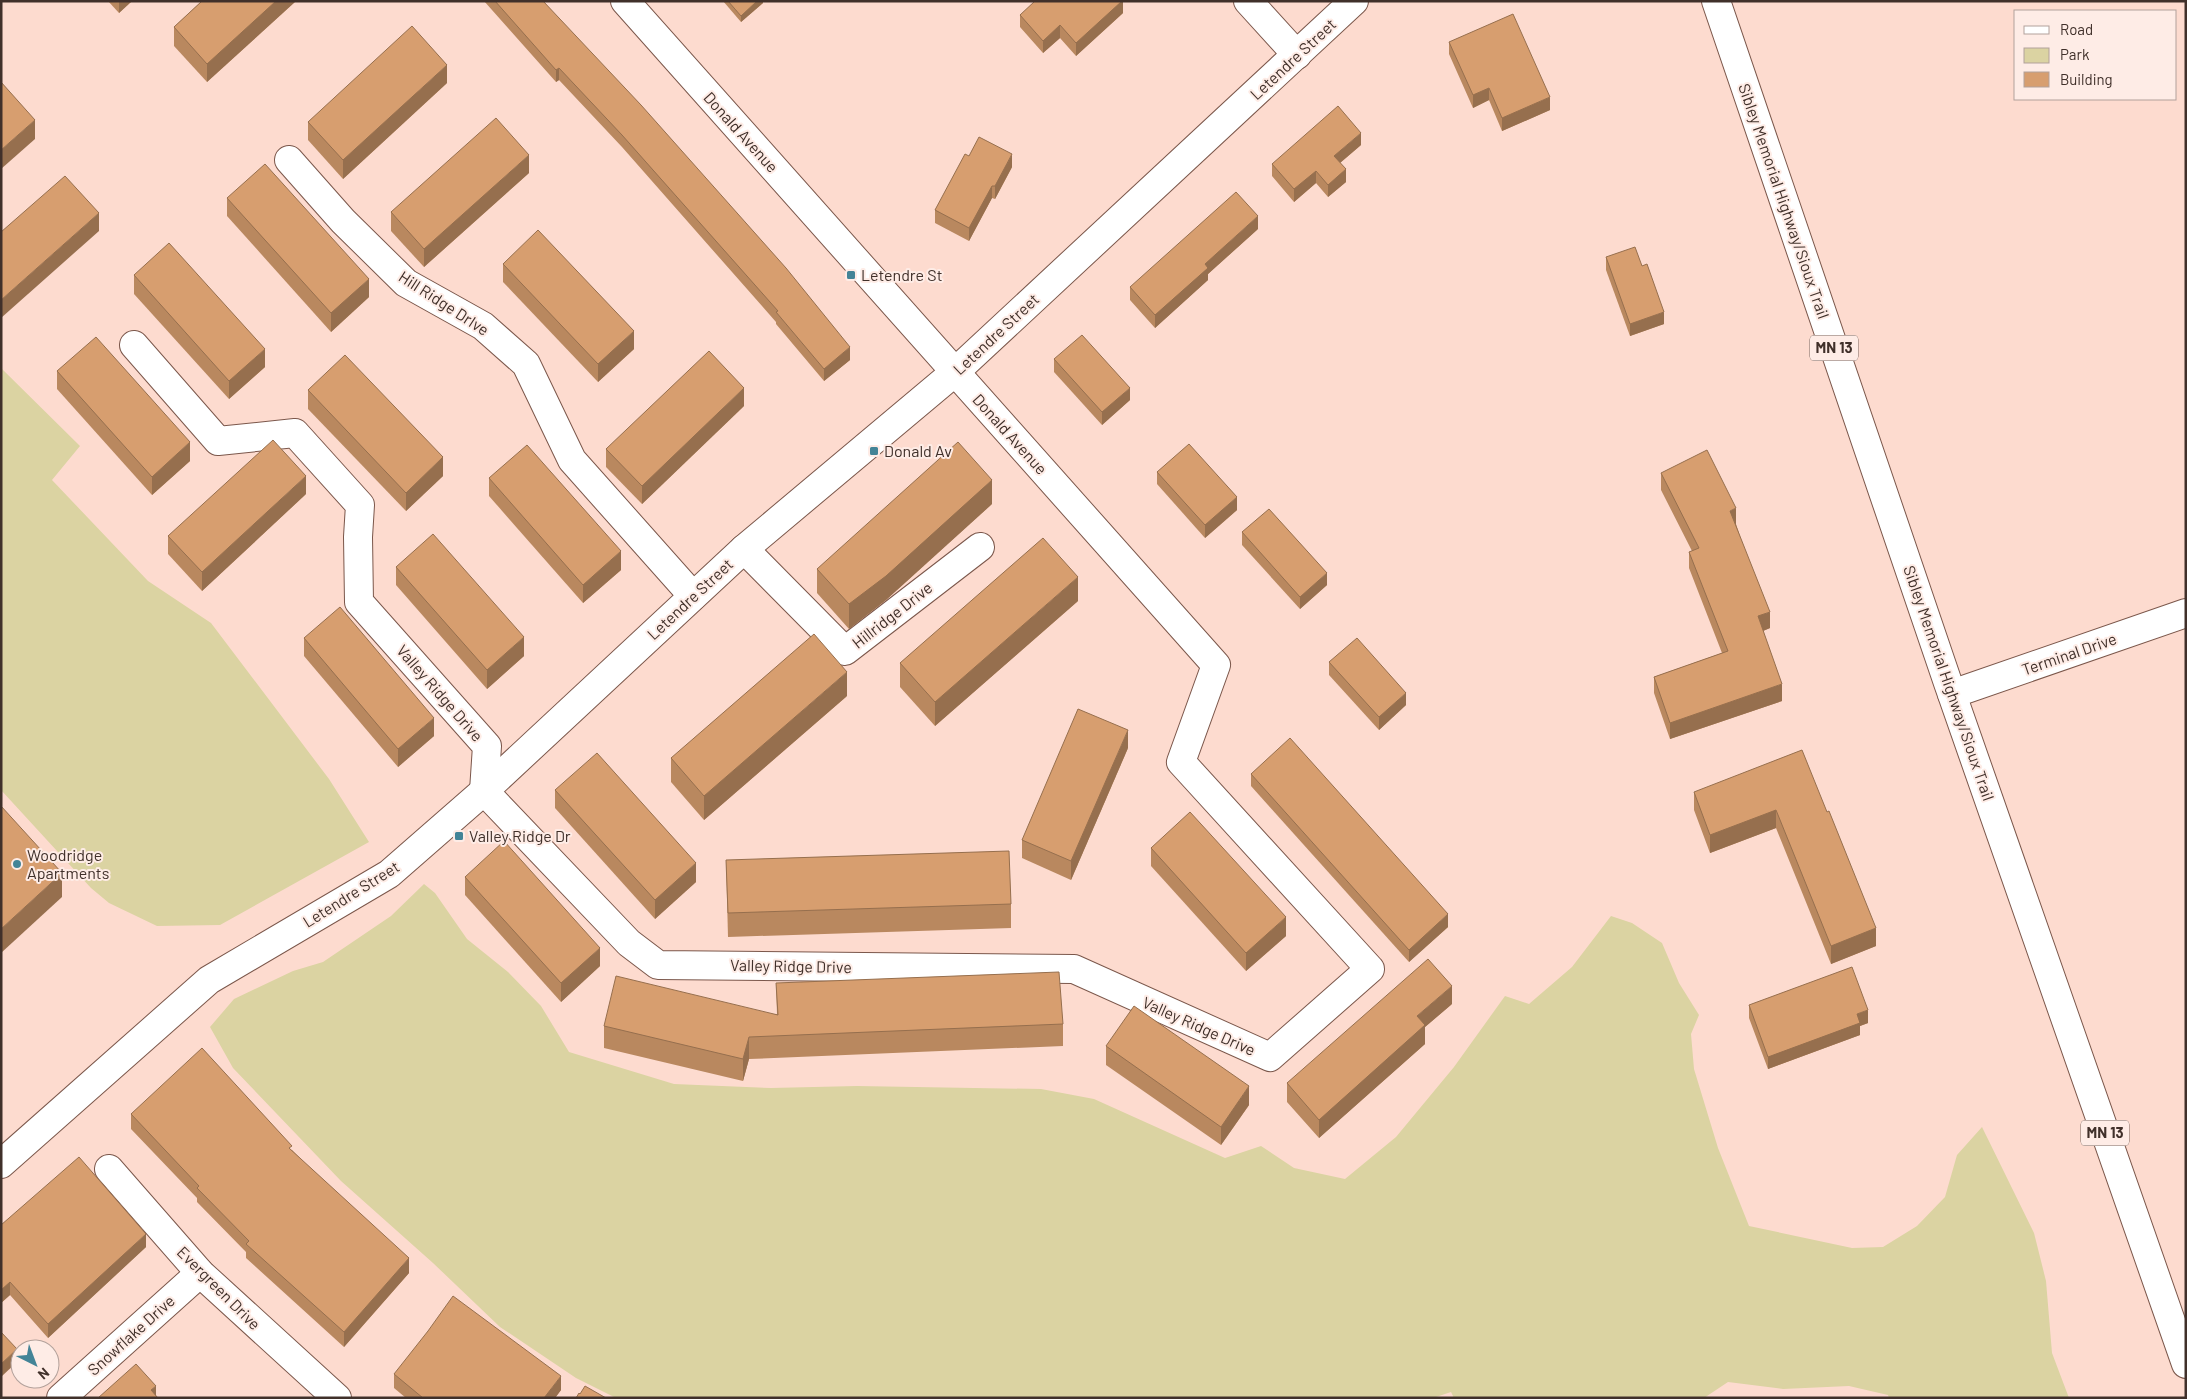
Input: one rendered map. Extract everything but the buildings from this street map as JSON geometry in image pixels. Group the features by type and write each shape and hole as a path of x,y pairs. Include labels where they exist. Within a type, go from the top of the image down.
{"main road":[{"name":"Donald Avenue","path":"626,1 1216,665"},
{"path":"1248,1 1297,55"},
{"name":"Letendre Street","path":"1,1164 209,980 389,874 484,791 744,548 955,372 1354,1"},
{"name":"Sibley Memorial Highway/Sioux Trail","path":"1716,1 1952,694 2186,1364"},
{"name":"Hill Ridge DrIve","path":"290,160 343,222 406,283 484,326 526,364 572,460 693,596"},
{"name":"Valley Ridge Drive","path":"134,345 218,441 295,433 360,505 358,537 359,602 487,746 484,791 629,943 658,965 1074,969 1270,1057 1370,969 1181,762 1216,665"},
{"name":"Hillridge Drive","path":"744,548 845,651 980,547"},
{"name":"Terminal Drive","path":"1952,694 2186,614"},
{"name":"Evergreen Drive","path":"109,1169 200,1273 337,1398"},
{"name":"Snowflake Drive","path":"61,1398 200,1273"}],"green space":[{"path":"1,368 80,446 52,480 148,581 211,623 329,779 369,842 220,925 157,926 109,903 91,888 1,790"},
{"path":"424,884 435,893 467,939 508,972 541,1006 569,1052 674,1084 771,1088 857,1086 1041,1089 1094,1099 1225,1158 1261,1146 1294,1168 1345,1179 1396,1137 1454,1067 1505,996 1529,1004 1572,967 1611,916 1632,923 1662,943 1679,983 1699,1015 1691,1034 1694,1069 1718,1148 1749,1226 1852,1248 1883,1247 1917,1226 1945,1197 1957,1155 1982,1127 2034,1233 2046,1281 2052,1353 2069,1398 1889,1398 1888,1395 1849,1386 1783,1389 1728,1382 1704,1398 1454,1398 1451,1392 1433,1398 616,1398 576,1378 500,1327 433,1263 341,1181 233,1068 210,1027 234,999 293,971 323,962 391,916"}],"place":[{"name":"Letendre St","path":"851,275"},
{"name":"Donald Av","path":"874,451"},
{"name":"Valley Ridge Dr","path":"459,836"},
{"name":"Woodridge Apartments","path":"17,864"}]}
